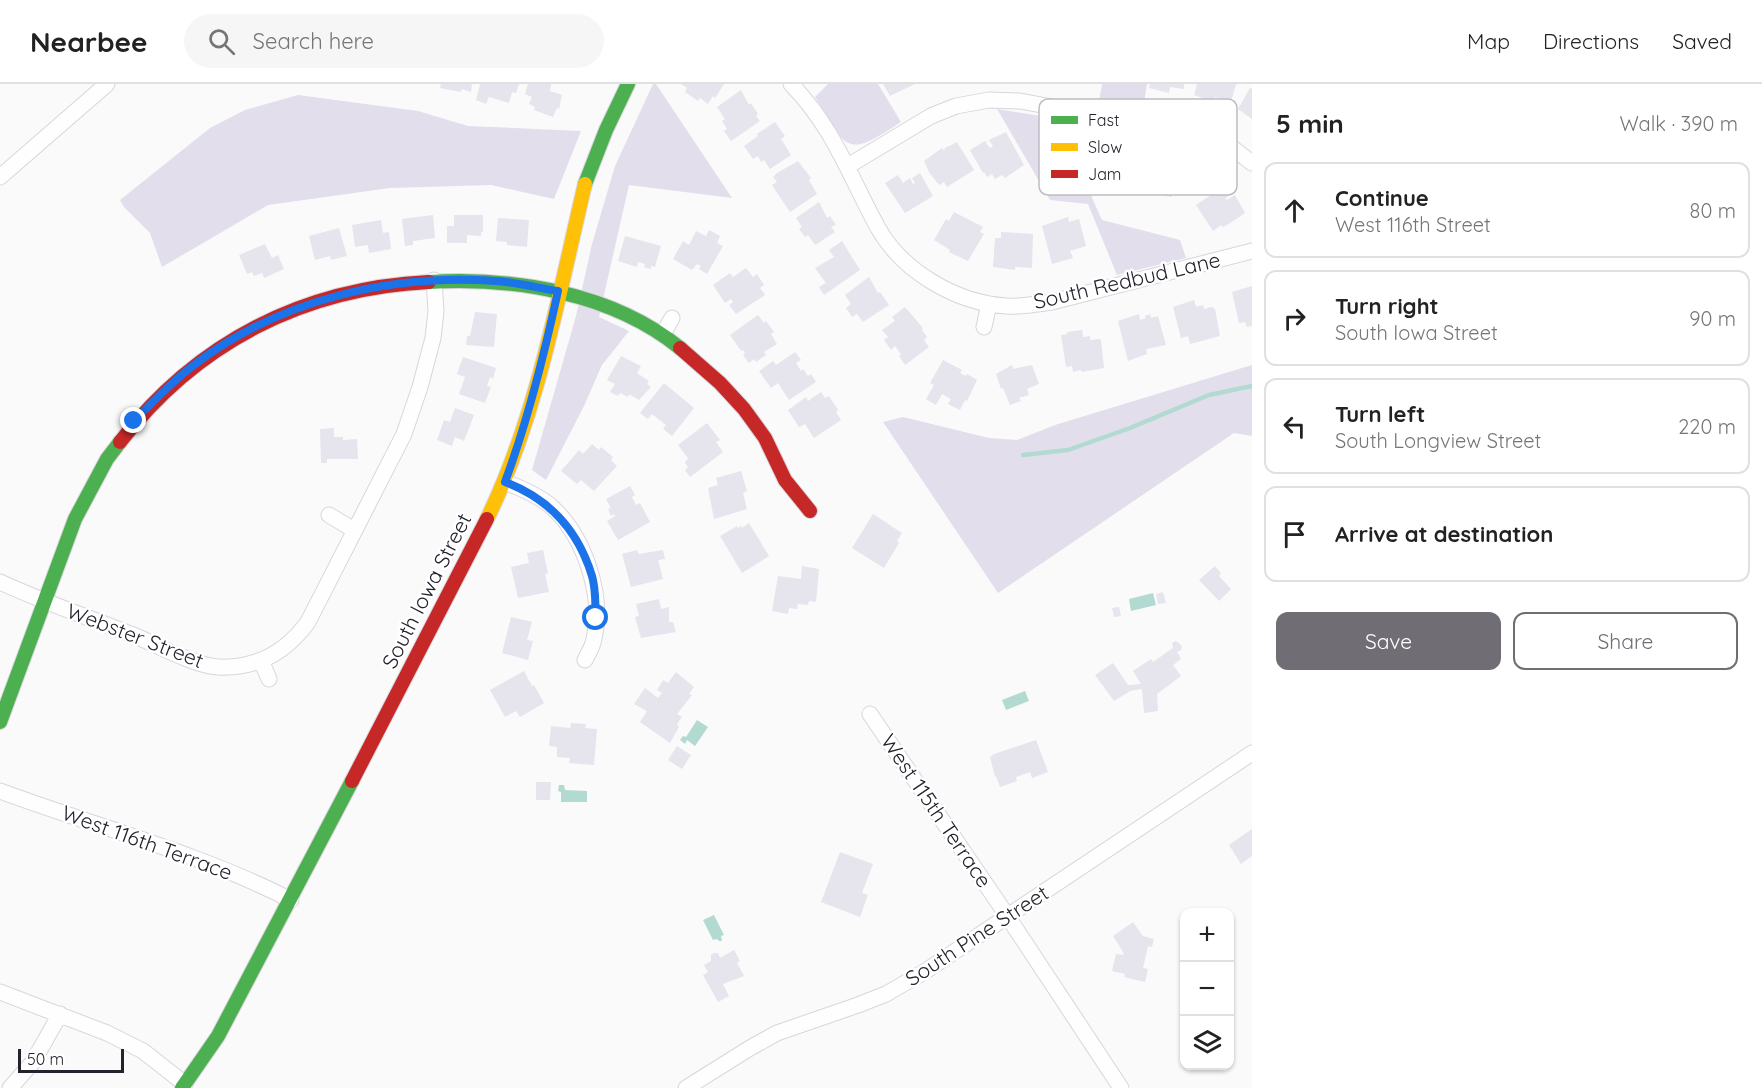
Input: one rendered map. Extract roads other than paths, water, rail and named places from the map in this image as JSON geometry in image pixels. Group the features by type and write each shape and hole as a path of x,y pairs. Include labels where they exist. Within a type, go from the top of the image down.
{"street":[{"path":"0,177 107,84"},
{"name":"South Iowa Street","path":"184,1086 218,1036 291,900 462,571 505,482 520,442 535,390 586,182 606,130 628,84"},
{"name":"South Redbud Lane","path":"791,84 808,101 829,132 879,230 901,258 928,279 957,294 989,304 1031,305 1052,302 1252,251"},
{"path":"848,166 931,116 956,106 989,100 1020,101 1039,105"},
{"path":"1237,151 1252,163"},
{"path":"0,722 78,512 115,447 134,421 193,365 229,341 268,319 304,305 344,294 434,280 497,281 558,291 614,310 663,334 739,402 766,440 786,481 810,511"},
{"name":"Webster Street","path":"0,582 194,661 216,667 243,666 284,649 298,637 308,622 404,434 433,338 436,311 434,280"},
{"path":"984,327 989,304"},
{"path":"663,334 672,318"},
{"path":"505,482 519,487 552,508 577,538 593,578 596,618 594,640 585,660"},
{"path":"329,515 354,530"},
{"path":"261,660 268,679"},
{"name":"West 115th Terrace","path":"870,714 1121,1088"},
{"name":"South Pine Street","path":"686,1088 750,1047 777,1034 886,994 924,972 1252,753"},
{"name":"West 116th Terrace","path":"0,791 175,851 261,885 291,900"},
{"path":"0,992 107,1033 143,1052 184,1086"},
{"path":"10,1088 33,1062 60,1014"}],"waterway":[{"path":"1023,455 1068,450 1130,428 1209,395 1252,386"}]}
